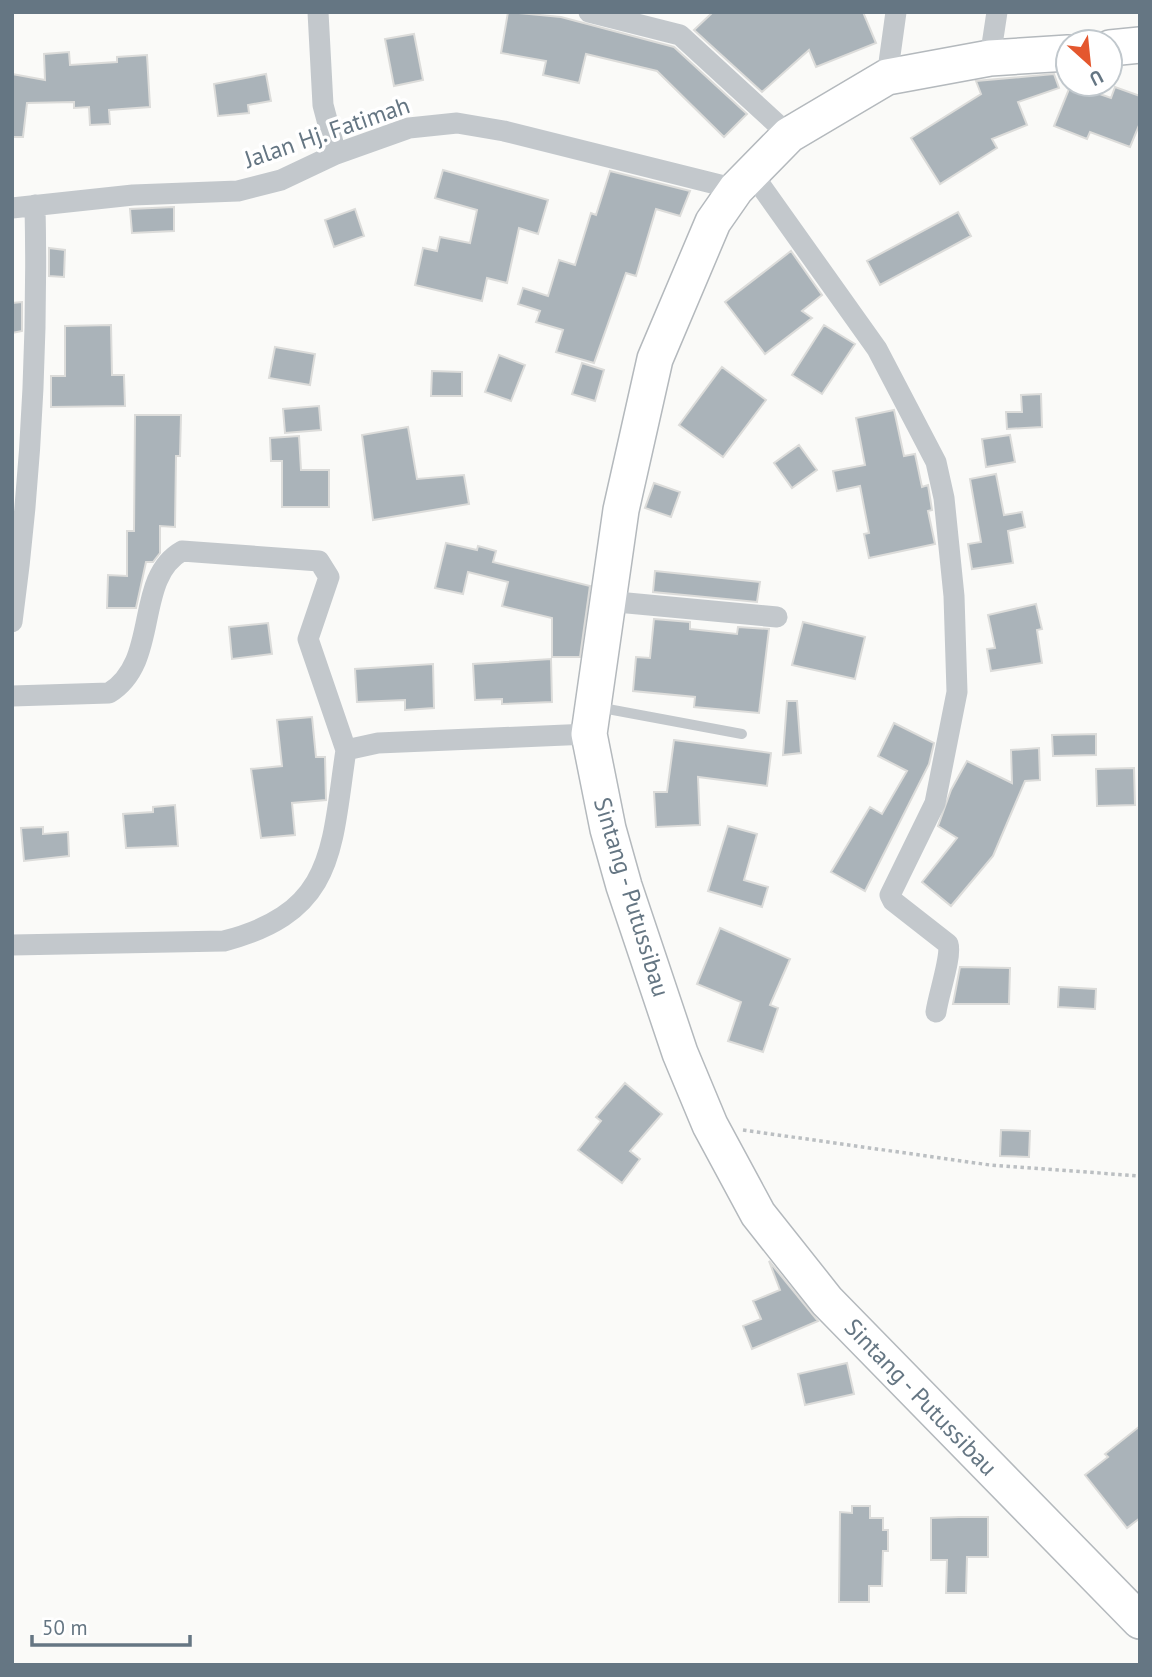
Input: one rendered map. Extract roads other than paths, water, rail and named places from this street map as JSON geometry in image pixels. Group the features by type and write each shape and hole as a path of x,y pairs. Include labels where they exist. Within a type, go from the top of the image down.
{"highway":[{"name":"Sintang - Putussibau","path":"1054,53 990,58 887,78 808,121 789,135 744,181 713,222 654,359 636,435 606,601 590,720 608,830 680,1053 710,1125 758,1214 827,1301 1140,1621"}],"street":[{"path":"318,12 323,105 336,154"},
{"path":"589,12 680,35 789,135"},
{"path":"887,78 895,12"},
{"path":"990,58 997,12"},
{"name":"Jalan Hj. Fatimah","path":"12,208 133,195 238,191 281,180 336,154 410,128 457,123 744,181"},
{"path":"744,181 877,349 936,463 944,498 954,596 957,692 935,803 890,895 893,901 948,944 951,952 941,980 936,1012"},
{"path":"12,622 24,535 36,331 34,205"},
{"path":"12,696 109,694 122,685 138,657 158,577 170,558 182,551 319,561 329,577 308,639 346,750 327,862 319,882 285,916 255,933 224,941 13,938"},
{"path":"606,601 777,617"},
{"path":"346,750 378,743 590,720"}],"lane":[{"path":"590,720 742,734"}]}
